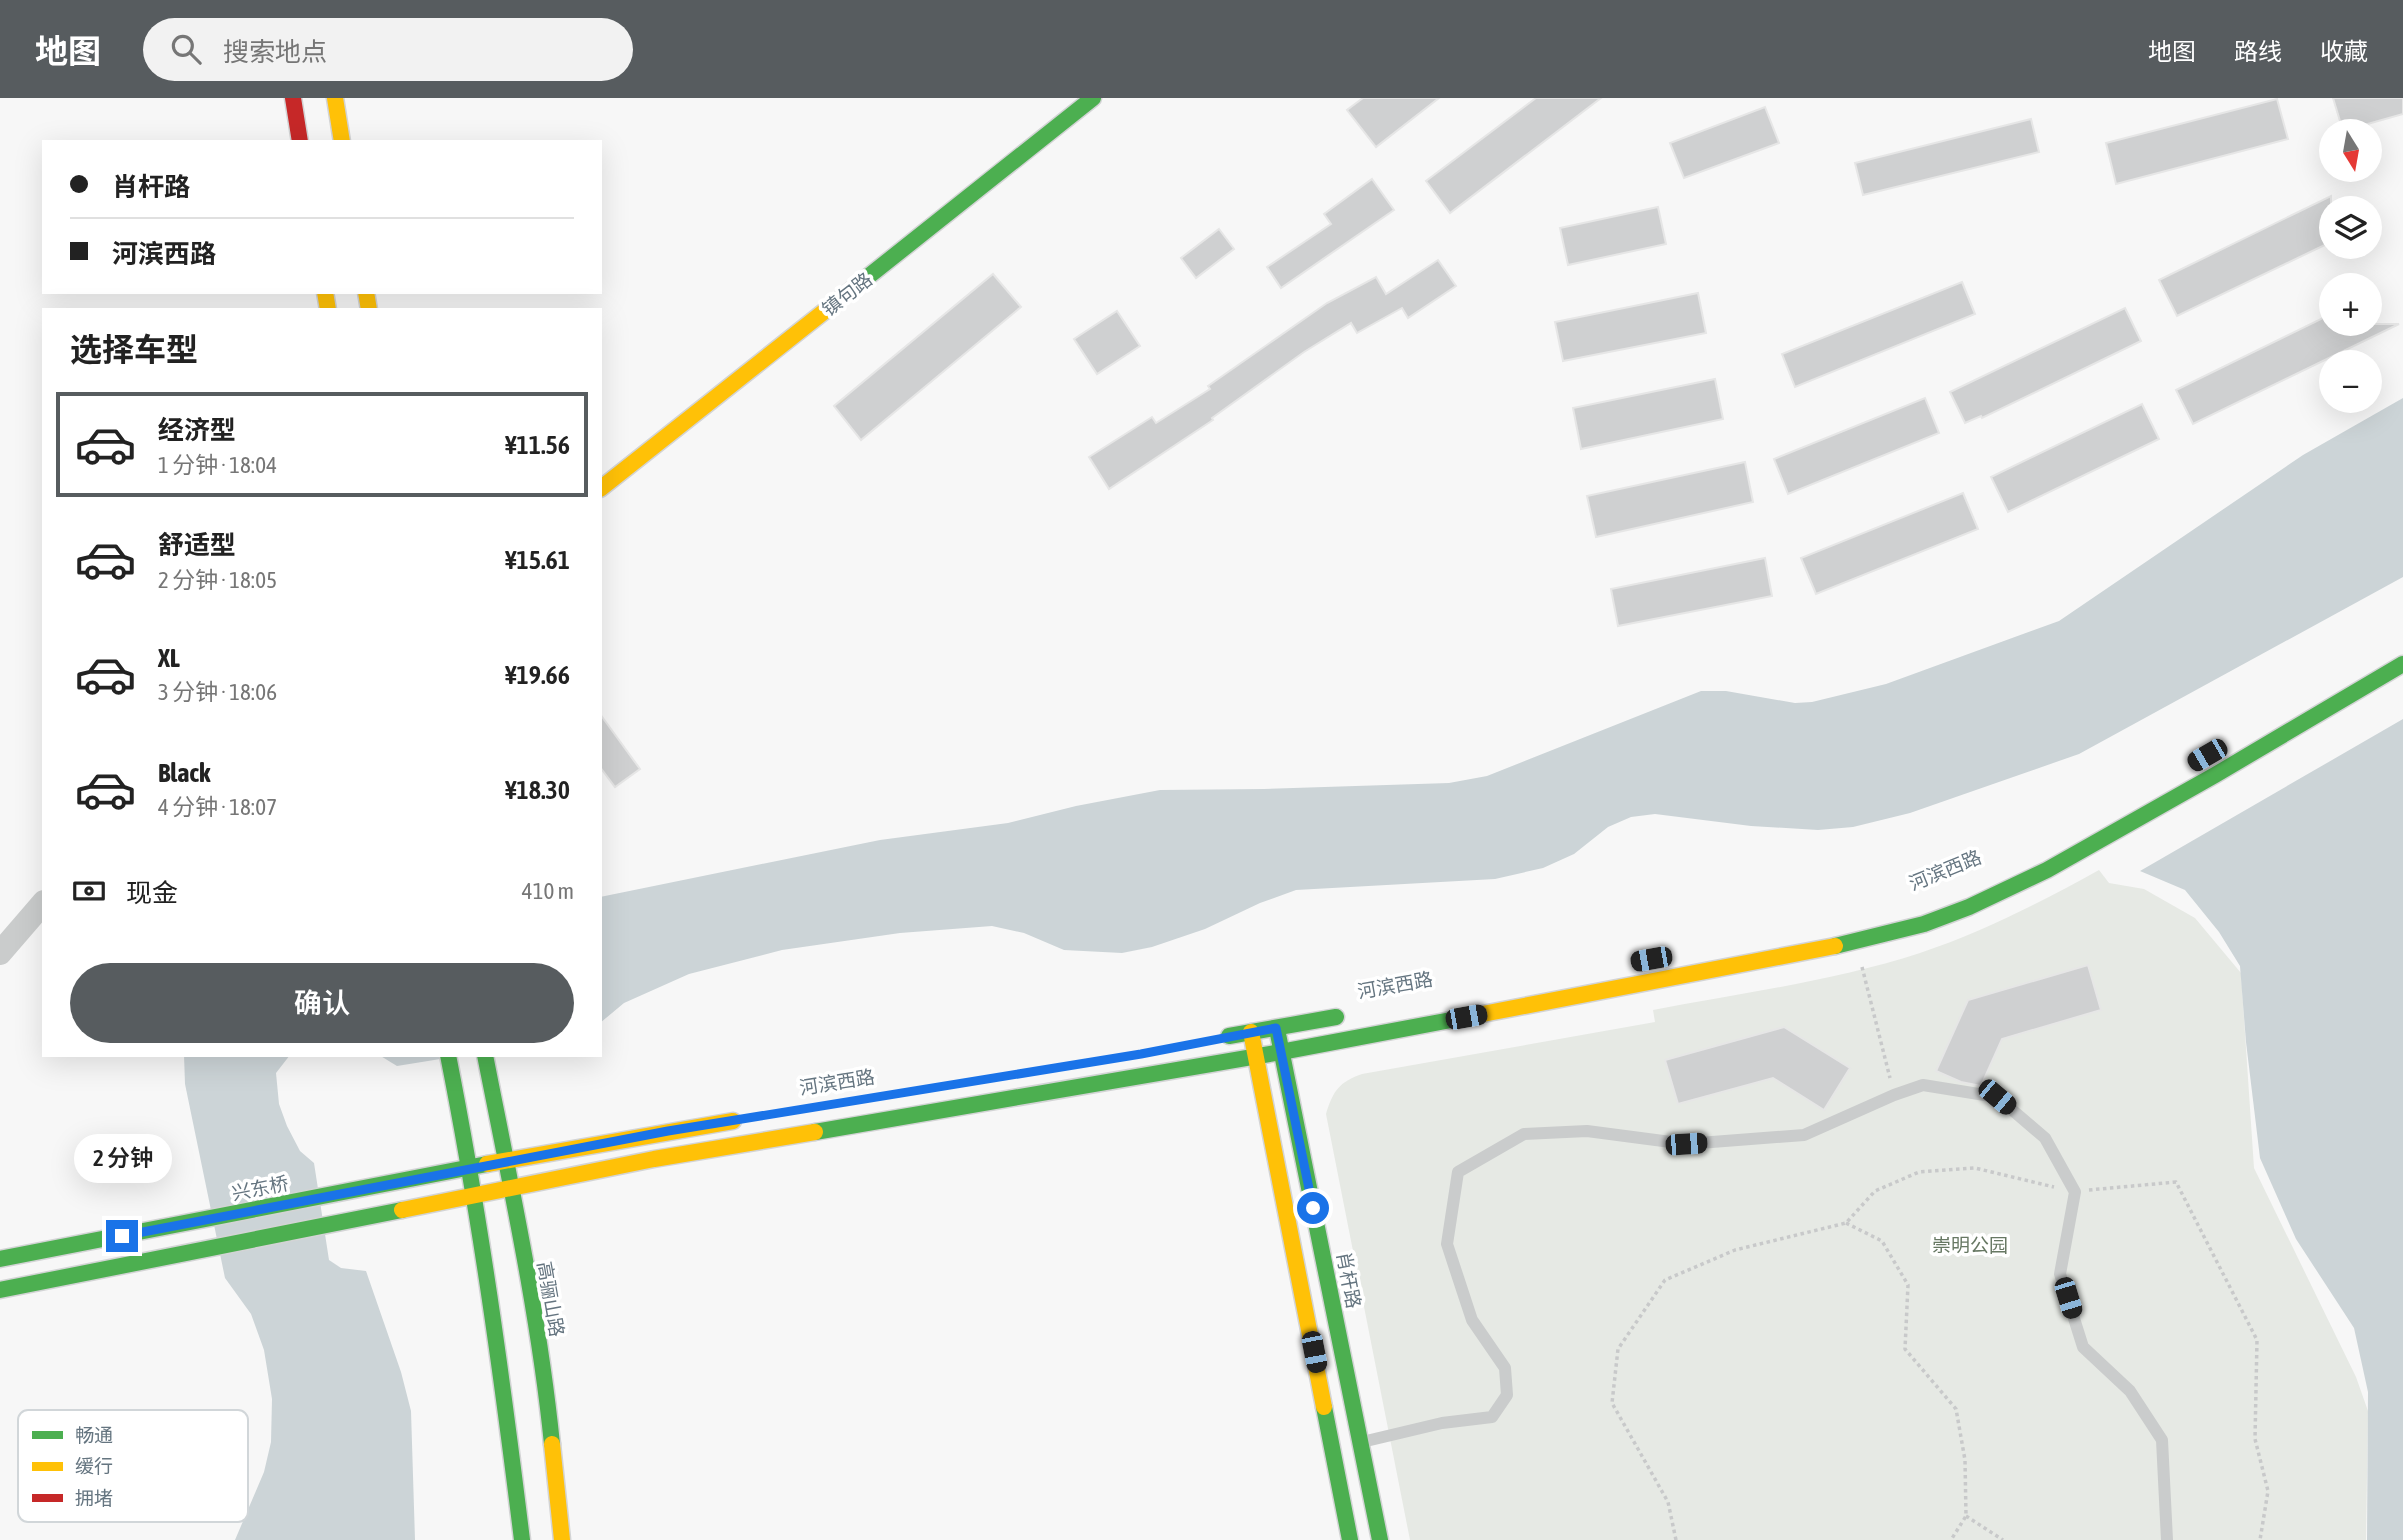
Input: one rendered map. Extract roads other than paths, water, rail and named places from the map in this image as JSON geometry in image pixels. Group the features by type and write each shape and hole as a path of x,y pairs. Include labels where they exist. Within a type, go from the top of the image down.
{"street":[{"path":"293,98 300,140"},
{"path":"335,98 342,140"},
{"name":"镇句路","path":"602,487 1093,98"},
{"path":"0,1290 205,1251 667,1156 1281,1052 1797,955 1924,924 1969,907 2047,870 2403,664"},
{"path":"0,953 42,904"},
{"name":"河滨西路","path":"1214,1039 1359,1013"},
{"name":"肖杆路","path":"1276,1028 1380,1540"},
{"path":"1251,1032 1350,1540"},
{"name":"高骊山路","path":"486,1061 511,1187 548,1405 562,1540"},
{"path":"449,1063 470,1167 505,1400 522,1540"},
{"path":"470,1167 749,1118"},
{"name":"兴东桥","path":"0,1259 470,1167"}],"lane":[{"path":"1360,1442 1442,1423 1492,1417 1507,1395 1505,1368 1472,1320 1447,1244 1458,1172 1524,1134 1587,1132 1686,1144 1804,1135 1923,1085 1997,1097 2045,1138 2075,1192 2060,1274 2083,1348 2130,1391 2162,1440 2167,1540"}],"park label":[{"name":"崇明公园","path":"1970,1245"}]}
